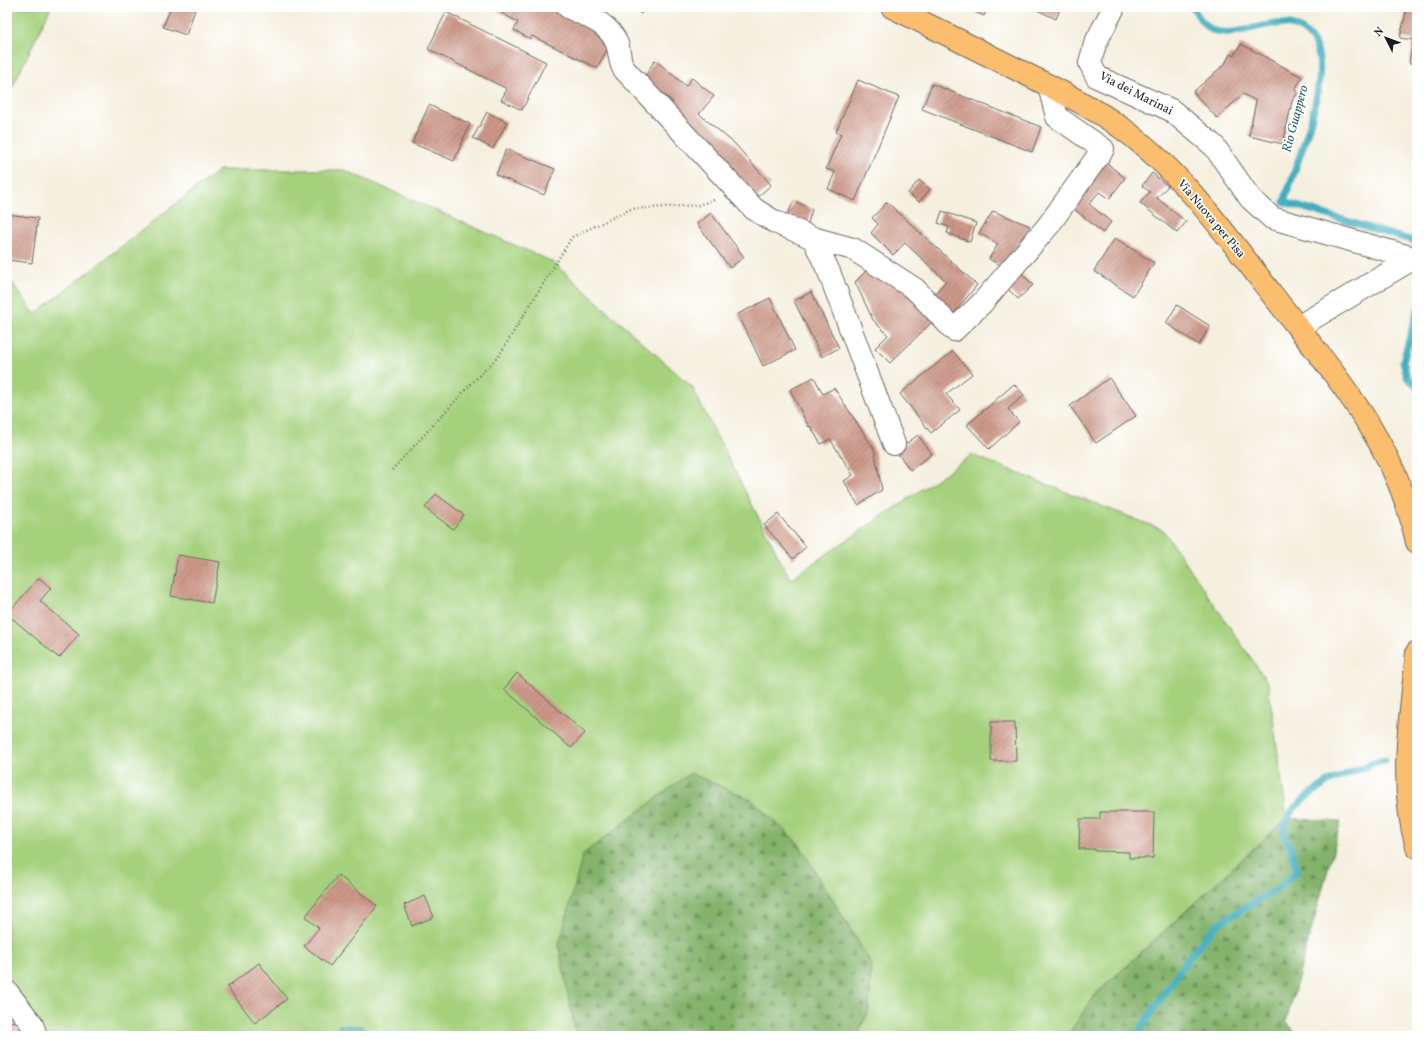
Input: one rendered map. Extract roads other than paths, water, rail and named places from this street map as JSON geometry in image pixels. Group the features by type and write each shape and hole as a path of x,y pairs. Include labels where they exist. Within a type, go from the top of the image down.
{"main road":[{"name":"Via Nuova per Pisa","path":"892,7 1049,86 1122,129 1173,173 1223,229 1353,400 1385,450 1405,495 1417,542"},
{"path":"1417,652 1407,752 1408,802 1417,847"}],"street":[{"path":"568,7 597,21 611,32 617,45 618,59 623,68 754,209 775,222 813,238 853,249 915,289 954,330 982,303 1048,226 1102,149 1057,117 1049,86"},
{"name":"Via dei Marinai","path":"1114,7 1095,44 1090,63 1097,77 1171,110 1214,146 1250,198 1272,218 1415,259"},
{"path":"813,238 829,272 894,444"},
{"name":"Via dei Marinai","path":"1298,327 1415,259"},
{"path":"7,992 32,1024 36,1036"}],"water":[{"path":"339,1025 363,1026 362,1036 339,1036"}],"waterway":[{"name":"Rio Guappero","path":"1193,7 1199,17 1212,30 1236,32 1273,24 1285,24 1296,27 1307,34 1315,45 1320,66 1315,103 1308,131 1284,202 1417,242"},
{"name":"Rio Guappero","path":"1417,311 1403,361 1407,377 1417,387"},
{"path":"1136,1036 1189,957 1216,925 1279,888 1297,871 1290,846 1285,839 1283,828 1292,810 1309,795 1328,782 1379,761 1385,760"}]}
